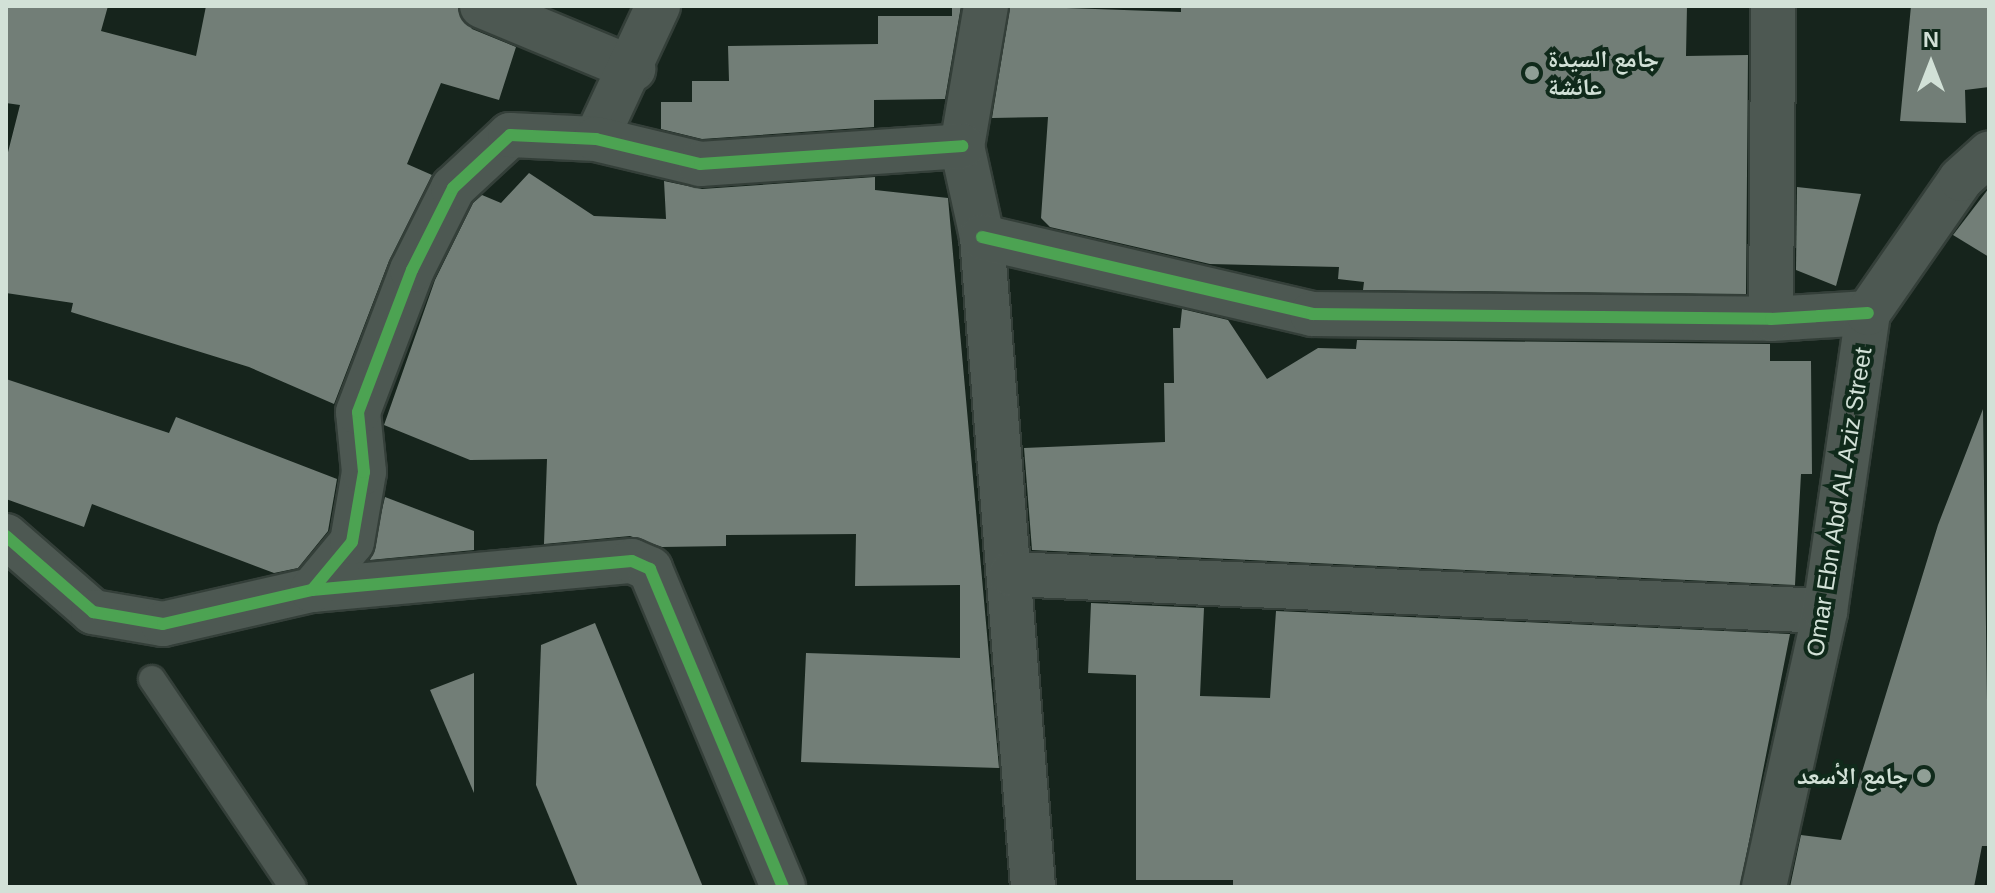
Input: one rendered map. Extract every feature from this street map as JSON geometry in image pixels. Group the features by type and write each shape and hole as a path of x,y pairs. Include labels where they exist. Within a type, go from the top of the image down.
{"street":[{"path":"482,6 633,69"},
{"path":"596,139 633,69 658,6"},
{"path":"986,6 962,146 982,237 1011,574 1033,887"},
{"path":"1771,319 1773,6"},
{"path":"312,590 352,542 364,472 358,412 412,270 453,188 510,135 596,139 700,164 962,146"},
{"name":"Omar Ebn Abd AL Aziz Street","path":"1764,887 1825,611 1868,313 1961,179 1989,154"},
{"path":"982,237 1312,314 1771,319 1868,313"},
{"path":"6,536 93,612 163,624 312,590 632,561 650,569 783,887"},
{"path":"1011,574 1825,611"}],"lane":[{"path":"152,679 293,887"}],"building":[{"path":"6,6 108,6 101,31 196,56 206,6 458,6 472,29 516,47 499,100 441,83 407,164 432,175 389,261 334,404 249,367 71,312 73,303 6,293 6,160 20,105 6,103"},
{"path":"952,6 961,6 945,99 874,100 874,127 702,139 661,129 661,102 692,102 692,81 729,81 728,46 878,44 878,16 952,16"},
{"path":"1010,6 1181,12 1181,6 1687,6 1686,56 1748,55 1746,294 1363,290 1364,282 1338,279 1339,267 1210,264 1050,227 1041,218 1048,117 992,118"},
{"path":"1911,6 1989,6 1989,87 1965,90 1966,123 1900,121"},
{"path":"529,173 594,216 666,219 664,181 702,189 875,177 875,190 948,198 999,768 801,762 806,653 960,658 960,585 855,586 856,534 726,535 726,546 662,547 630,536 544,544 547,459 470,460 384,425 435,280 473,203 482,195 501,203"},
{"path":"1797,187 1861,194 1836,286 1796,270"},
{"path":"1989,188 1989,257 1953,235"},
{"path":"1182,309 1228,320 1267,379 1318,348 1356,349 1357,340 1770,344 1770,361 1811,361 1812,474 1801,474 1795,585 1032,550 1024,448 1165,442 1164,383 1174,383 1173,328 1180,328"},
{"path":"6,379 169,433 176,417 337,479 328,531 298,568 274,573 92,504 84,527 6,499"},
{"path":"1983,409 1989,846 1982,846 1974,887 1790,887 1801,835 1841,840 1938,525"},
{"path":"385,497 474,531 474,550 370,560"},
{"path":"1091,603 1204,608 1200,696 1270,698 1276,611 1790,634 1740,887 1233,887 1233,880 1136,880 1136,675 1088,673"},
{"path":"595,623 703,887 578,887 536,785 541,645"},
{"path":"474,673 474,793 430,690"}],"cycle path":[{"path":"312,590 352,542 364,472 358,412 412,270 453,188 510,135 596,139 700,164 962,146"},
{"path":"982,237 1312,314 1771,319 1868,313"},
{"path":"6,536 93,612 163,624 312,590 632,561 650,569 783,887"}],"place":[{"name":"جامع السيدة عائشة","path":"1532,73"},
{"name":"جامع الأسعد","path":"1924,776"}]}
